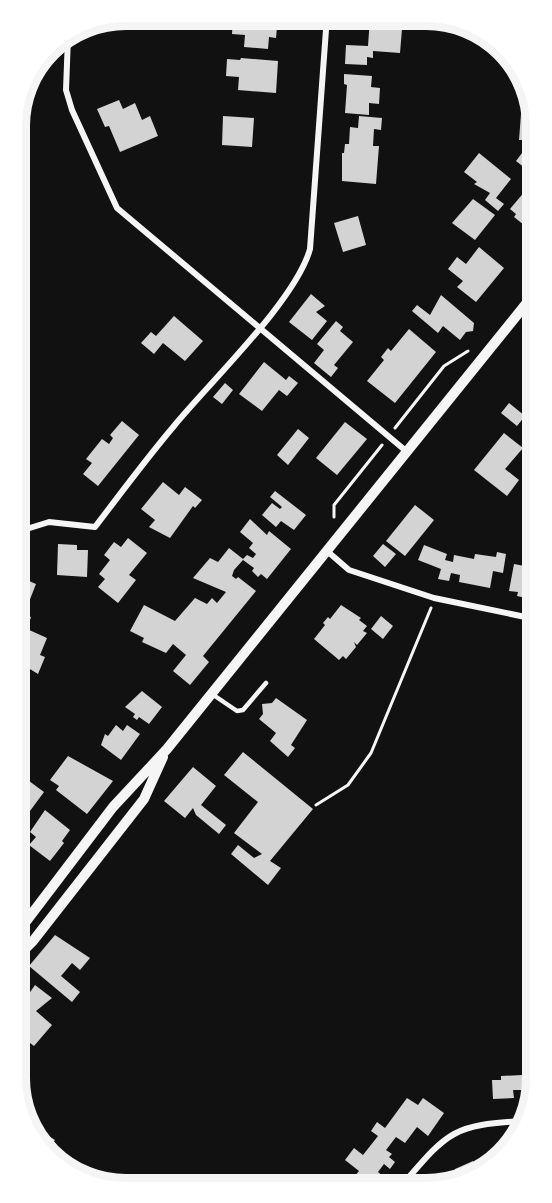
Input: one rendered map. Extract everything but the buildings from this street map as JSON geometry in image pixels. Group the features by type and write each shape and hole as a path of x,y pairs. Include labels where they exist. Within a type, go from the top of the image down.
{"street":[{"path":"26,529 49,522 95,527 173,427 258,328 305,268 310,249 326,26"},
{"path":"68,45 66,90 72,110 117,208 406,451"},
{"path":"26,921 113,807 167,749 526,304"},
{"path":"327,551 349,570 434,598 526,618"},
{"path":"26,948 40,933 144,799 167,749"},
{"path":"408,1178 434,1149 462,1128 480,1123 516,1121"}],"lane":[{"path":"212,694 237,711 243,710 266,683"}],"path":[{"path":"520,289 526,282"},
{"path":"327,526 334,517 334,505 444,366 474,345"},
{"path":"316,805 348,784 371,753 434,598"},
{"path":"26,895 32,889"}]}
